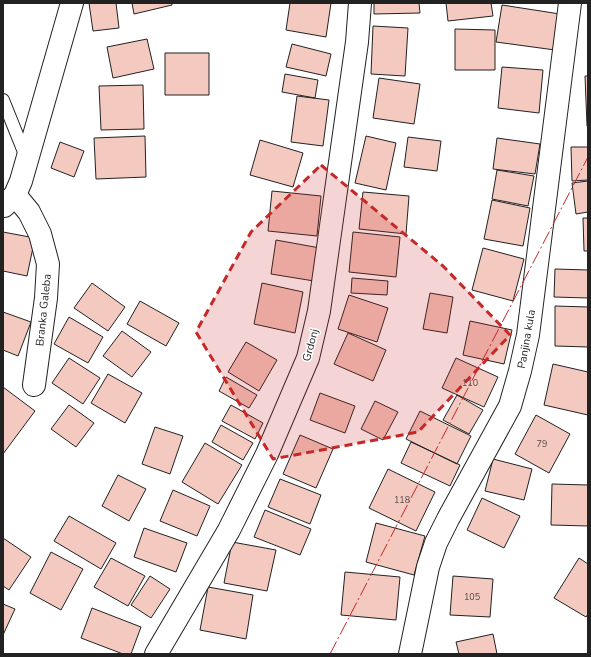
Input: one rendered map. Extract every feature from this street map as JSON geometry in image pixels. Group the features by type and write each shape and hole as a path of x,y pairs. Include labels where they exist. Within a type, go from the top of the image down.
{"street":[{"name":"Branka Galeba","path":"34,385 46,298 48,264 40,234 30,212 6,203 21,181 72,3"},
{"name":"Grdonj","path":"156,654 229,530 267,454 308,358 319,311 357,42 360,3"},
{"name":"Panjina kula","path":"410,654 428,567 436,543 510,406 520,371 528,335 570,3"}],"lane":[{"path":"3,100 27,158"}],"highlighted area":[{"path":"321,165 443,266 510,335 418,432 273,459 196,332 251,232"}],"building":[{"path":"89,3 116,3 119,28 93,31"},
{"path":"132,3 172,3 172,5 134,14"},
{"path":"290,3 331,3 326,37 286,30"},
{"path":"374,3 419,3 420,13 374,14"},
{"path":"446,3 491,3 493,16 448,21"},
{"path":"502,5 560,14 555,50 496,42"},
{"path":"373,26 408,28 405,76 371,74"},
{"path":"455,29 495,30 495,70 455,70"},
{"path":"147,39 154,69 113,78 107,47"},
{"path":"292,44 331,54 326,76 286,67"},
{"path":"165,53 209,53 209,95 165,95"},
{"path":"502,67 543,70 539,113 498,108"},
{"path":"285,74 318,80 315,98 282,92"},
{"path":"585,76 588,76 588,126 587,126"},
{"path":"379,78 420,84 414,124 373,118"},
{"path":"143,85 144,129 101,130 99,86"},
{"path":"297,96 329,100 323,146 291,142"},
{"path":"145,136 146,177 96,179 94,138"},
{"path":"366,136 396,143 386,190 355,183"},
{"path":"408,137 441,141 437,171 404,167"},
{"path":"497,138 540,144 535,174 493,169"},
{"path":"260,140 303,153 293,187 250,175"},
{"path":"60,142 84,151 74,177 51,168"},
{"path":"571,147 588,147 588,180 572,181"},
{"path":"497,170 534,176 528,206 492,199"},
{"path":"588,181 588,212 576,214 572,183"},
{"path":"272,191 321,196 317,236 268,231"},
{"path":"363,192 409,196 406,234 359,229"},
{"path":"492,200 530,208 523,246 484,239"},
{"path":"583,218 588,218 588,251 584,251"},
{"path":"3,232 35,238 27,276 3,271"},
{"path":"353,232 400,237 396,277 349,272"},
{"path":"276,240 320,248 314,281 271,274"},
{"path":"483,248 524,259 513,301 472,290"},
{"path":"555,269 588,270 588,298 554,297"},
{"path":"352,278 388,281 387,295 351,293"},
{"path":"92,283 125,307 108,331 74,308"},
{"path":"262,283 303,292 295,333 254,324"},
{"path":"430,293 453,297 447,333 423,329"},
{"path":"349,295 388,308 377,342 338,329"},
{"path":"140,301 179,323 166,346 127,324"},
{"path":"555,306 588,307 588,347 555,346"},
{"path":"3,312 31,322 18,356 3,350"},
{"path":"69,317 103,337 88,363 54,344"},
{"path":"470,321 512,330 504,364 463,355"},
{"path":"122,331 151,352 132,377 103,356"},
{"path":"348,333 386,350 373,381 334,364"},
{"path":"246,342 277,360 259,391 228,372"},
{"path":"69,358 100,378 83,404 52,383"},
{"path":"456,358 498,377 484,407 442,388"},
{"path":"553,364 588,372 588,415 544,405"},
{"path":"108,374 142,393 125,423 91,403"},
{"path":"226,377 257,395 249,408 219,391"},
{"path":"3,387 35,411 3,454"},
{"path":"320,393 355,406 345,433 310,420"},
{"path":"457,395 483,410 469,434 443,420"},
{"path":"375,401 398,412 383,440 361,429"},
{"path":"69,405 94,423 76,447 51,429"},
{"path":"231,405 263,423 255,439 222,421"},
{"path":"420,411 471,436 457,464 406,439"},
{"path":"536,415 570,434 549,473 515,454"},
{"path":"221,425 253,443 243,460 212,442"},
{"path":"155,427 183,436 170,474 142,464"},
{"path":"300,435 333,449 316,488 283,474"},
{"path":"411,442 460,465 450,486 401,463"},
{"path":"205,443 242,465 218,504 182,482"},
{"path":"493,459 532,469 524,500 485,491"},
{"path":"388,469 435,492 416,531 369,508"},
{"path":"118,475 146,489 129,521 102,506"},
{"path":"280,479 321,495 310,524 268,507"},
{"path":"552,484 588,485 588,526 551,525"},
{"path":"173,490 210,506 197,536 160,521"},
{"path":"482,498 520,516 504,548 467,530"},
{"path":"265,510 311,529 300,555 254,537"},
{"path":"69,516 116,543 101,569 54,541"},
{"path":"376,523 425,536 414,575 366,562"},
{"path":"144,528 187,543 176,572 134,557"},
{"path":"3,538 31,557 9,590 3,586"},
{"path":"232,542 276,550 267,591 224,583"},
{"path":"51,552 83,569 61,610 30,593"},
{"path":"111,558 145,576 128,606 94,587"},
{"path":"579,558 588,564 588,614 586,617 554,598"},
{"path":"345,572 400,577 396,620 341,615"},
{"path":"150,576 170,589 151,618 131,605"},
{"path":"453,576 493,579 490,617 450,615"},
{"path":"208,587 253,595 246,639 200,630"},
{"path":"3,604 15,609 3,635"},
{"path":"92,608 141,627 131,654 123,654 81,638"},
{"path":"493,634 497,654 459,654 456,642"}],"power":[{"path":"330,654 588,157"}]}
